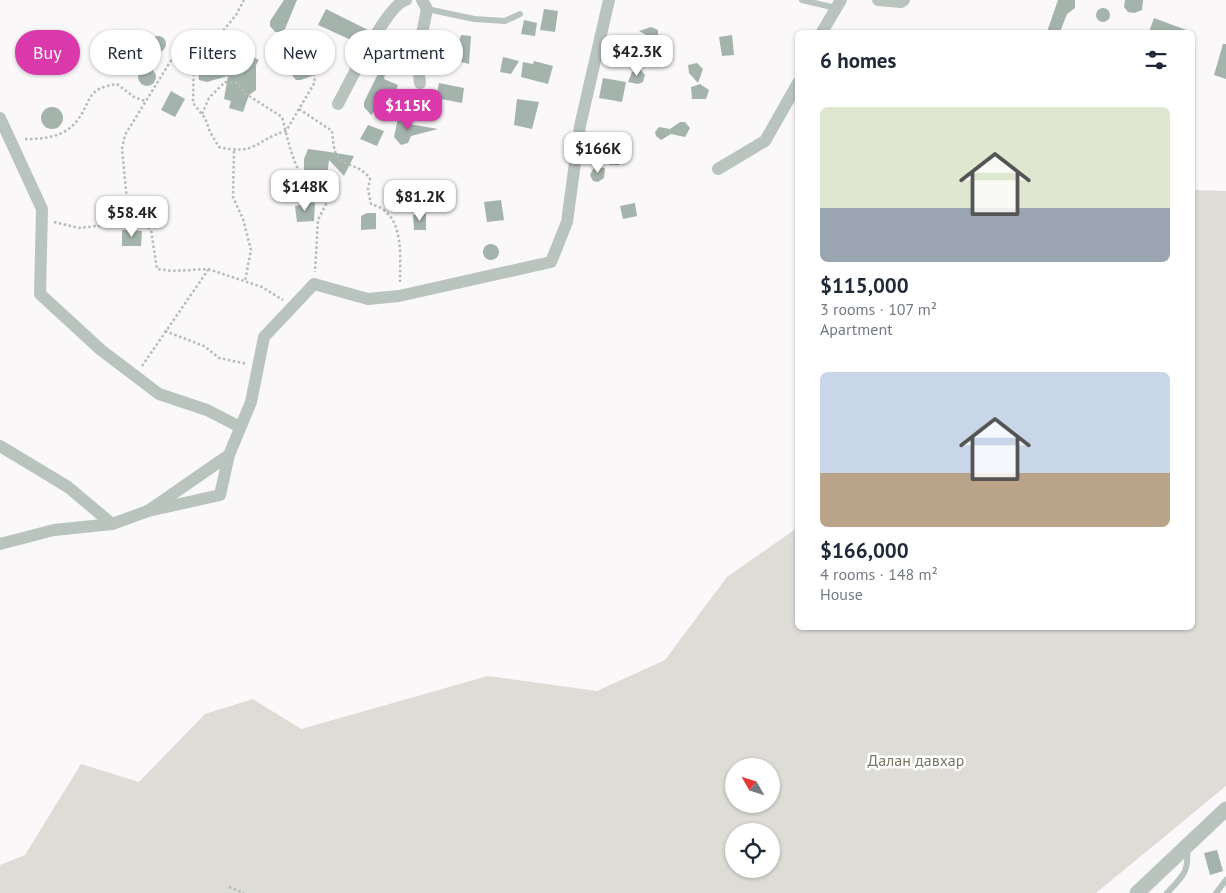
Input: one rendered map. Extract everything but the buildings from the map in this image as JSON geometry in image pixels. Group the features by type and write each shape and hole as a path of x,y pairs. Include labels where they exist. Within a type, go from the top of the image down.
{"street":[{"path":"338,104 381,25 402,0"},
{"path":"0,544 54,530 112,524 148,511 220,494 228,454 251,402 264,337 314,284 368,299 399,296 552,262 567,222 580,126 609,0"},
{"path":"878,0 901,2 904,0"},
{"path":"823,30 838,4"},
{"path":"420,83 417,58 425,5"},
{"path":"718,169 765,141 795,88"},
{"path":"0,118 42,209 40,294 101,350 159,394 207,410 240,427"},
{"path":"0,446 68,487 112,524"},
{"path":"148,511 228,454"},
{"path":"1137,893 1187,844 1226,810"}],"lane":[{"path":"802,0 838,4"},
{"path":"425,5 474,18 505,21 520,14"},
{"path":"1167,893 1184,876 1188,866 1187,844"},
{"path":"1216,893 1226,880"}],"path":[{"path":"224,30 236,15 244,0"},
{"path":"171,62 125,135 122,149 128,210 151,230 157,269 173,271 208,269 262,286 293,306"},
{"path":"194,75 194,102 219,148 238,152 258,146 273,135 286,132 314,82 313,75"},
{"path":"202,114 209,98 225,82 237,83 246,94 282,118 294,164 307,184 322,191 327,202 318,220 314,284"},
{"path":"9,140 40,139 60,134 76,122 87,100 101,86 117,84 134,97 145,102"},
{"path":"299,109 332,131 335,153 340,160 365,171 370,179 368,190 371,204 379,206 397,226 400,249 399,296"},
{"path":"234,151 233,197 243,219 251,250 246,281"},
{"path":"41,222 56,222 79,228 139,221"},
{"path":"135,376 208,269"},
{"path":"165,332 204,346 219,358 238,364 258,364"},
{"path":"229,887 244,893"}],"green space":[{"name":"Далан давхар","path":"1195,190 1226,191 1226,786 1096,893 0,893 0,865 25,855 81,764 139,782 205,714 253,699 301,729 488,676 597,691 665,660 727,577 795,529 795,630 1195,630"}]}
